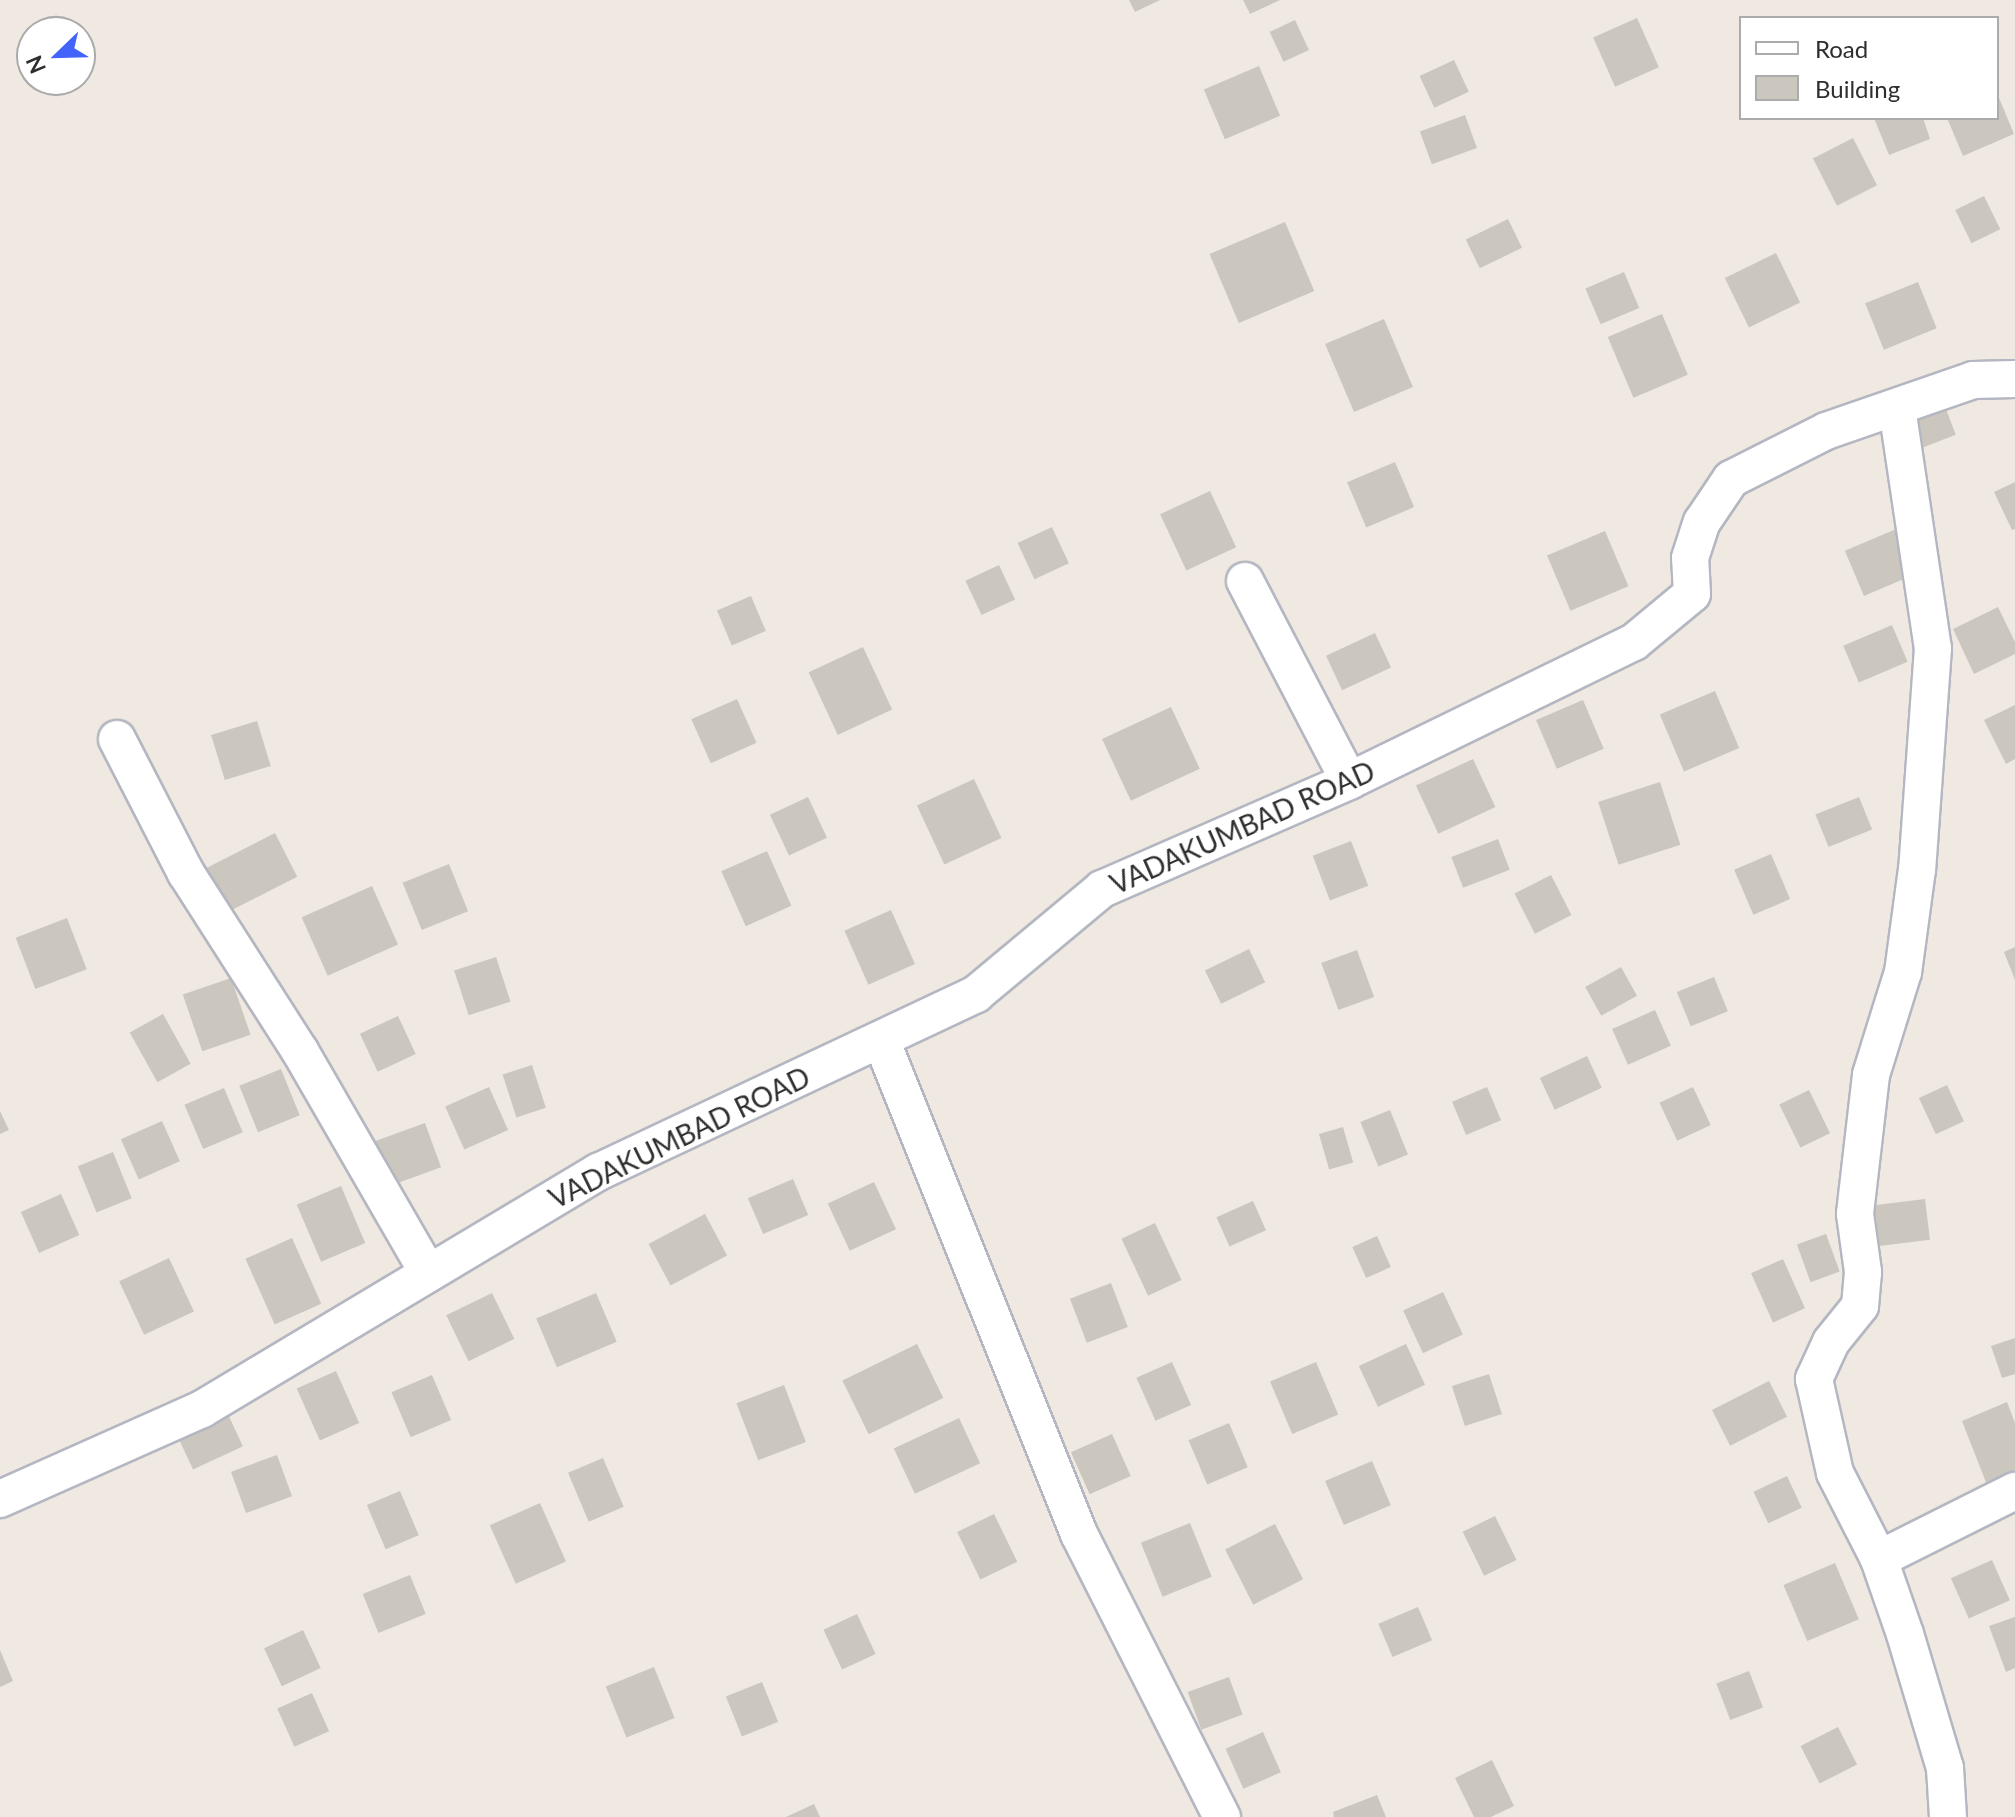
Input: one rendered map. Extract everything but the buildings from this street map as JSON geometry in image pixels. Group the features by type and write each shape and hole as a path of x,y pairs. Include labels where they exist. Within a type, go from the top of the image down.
{"street":[{"name":"VADAKUMBAD ROAD","path":"0,1499 202,1409 427,1271 598,1172 766,1089 882,1042 976,994 1102,889 1349,781 1634,642 1692,594 1690,558 1698,534 1731,479 1826,431 1973,380 2015,379"},
{"path":"1897,408 1933,648 1917,869 1903,972 1871,1075 1855,1214 1863,1272 1860,1306 1831,1342 1814,1379 1835,1473 1879,1559 1945,1768 1948,1817"},
{"path":"1245,581 1349,781"},
{"path":"117,739 186,873 300,1051 427,1271"},
{"path":"882,1042 1079,1534 1212,1813"},
{"path":"1879,1559 2015,1491"}]}
